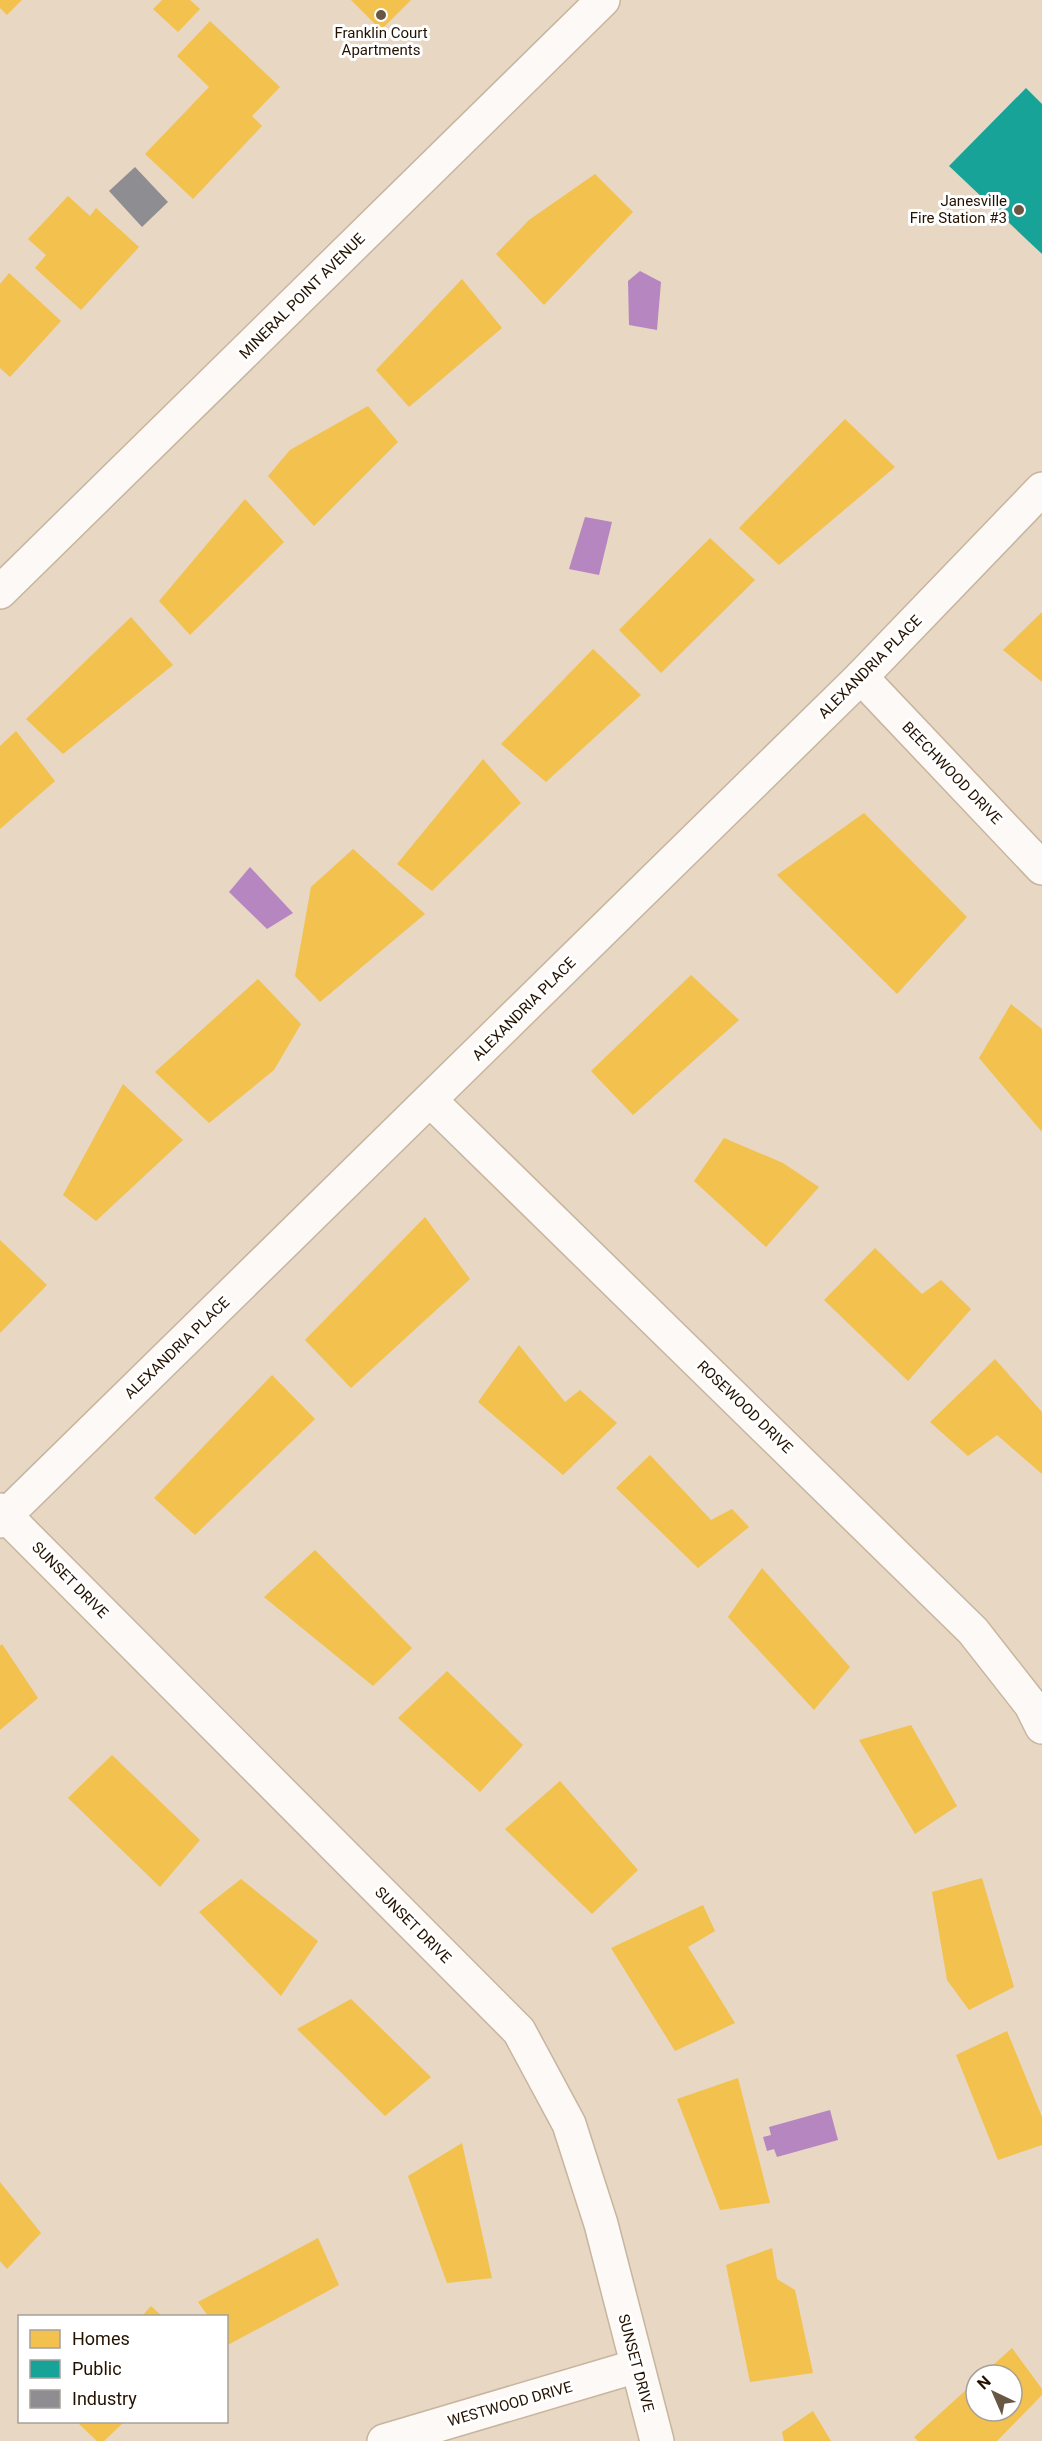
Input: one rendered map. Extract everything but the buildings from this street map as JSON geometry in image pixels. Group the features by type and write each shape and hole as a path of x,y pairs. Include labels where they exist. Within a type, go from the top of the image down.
{"street":[{"name":"MINERAL POINT AVENUE","path":"0,592 603,0"},
{"name":"ALEXANDRIA PLACE","path":"2,1516 431,1101 861,677 1042,489"},
{"name":"BEECHWOOD DRIVE","path":"861,677 1042,868"},
{"name":"ROSEWOOD DRIVE","path":"431,1101 973,1631 1031,1705 1042,1727"},
{"name":"SUNSET DRIVE","path":"2,1516 519,2031 569,2124 601,2224 657,2441"},
{"name":"WESTWOOD DRIVE","path":"384,2441 637,2366"}],"shaded area":[{"path":"640,271 661,282 657,330 629,325 628,281"},
{"path":"585,517 612,522 599,575 569,569"},
{"path":"250,867 293,913 267,929 229,892"},
{"path":"830,2110 838,2140 777,2157 774,2149 767,2151 763,2137 771,2135 769,2127"}],"place":[{"name":"Franklin Court Apartments","path":"381,15"},
{"name":"Janesville Fire Station #3","path":"1019,210"}]}
